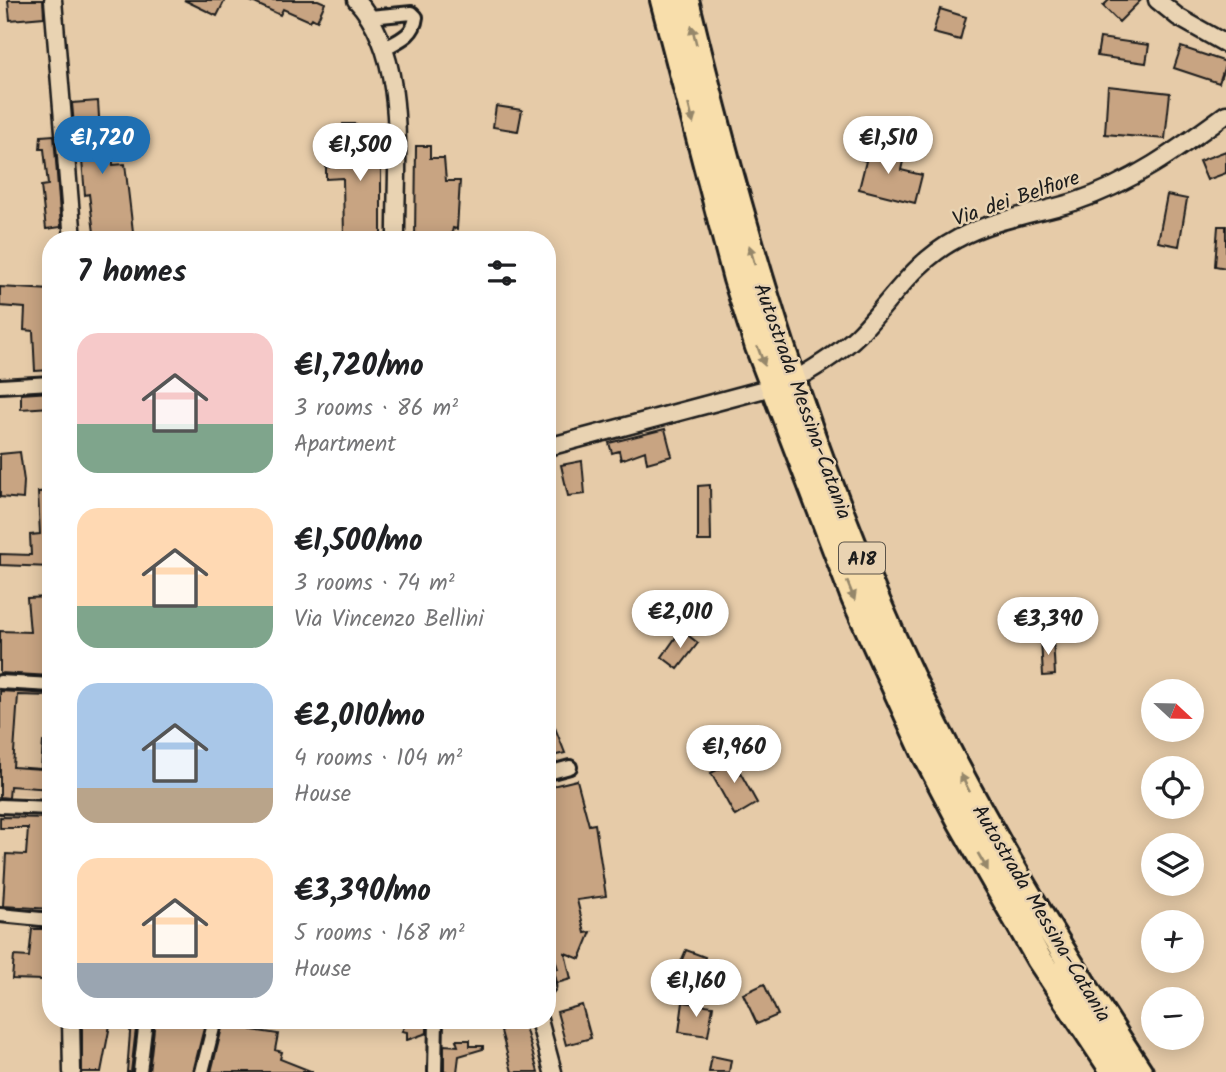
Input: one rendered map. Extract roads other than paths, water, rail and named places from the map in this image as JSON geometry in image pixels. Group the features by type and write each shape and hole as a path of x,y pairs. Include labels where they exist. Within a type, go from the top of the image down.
{"highway":[{"name":"Autostrada Messina-Catania","path":"663,0 739,290 854,598 905,711 960,821 1039,960 1114,1072"},
{"name":"Autostrada Messina-Catania","path":"686,0 760,283 803,407 874,589 912,677 979,811 1058,946 1140,1072"}],"street":[{"path":"53,0 72,231"},
{"path":"356,0 370,17 385,48 393,76 396,231"},
{"path":"1157,0 1178,17 1226,44"},
{"path":"370,17 412,13 416,17 415,26 408,36 385,48"},
{"name":"Via dei Belfiore","path":"806,373 833,357 861,332 917,266 934,252 985,226 1074,202 1133,177 1174,153 1226,114"},
{"path":"0,386 42,384"},
{"path":"556,445 761,390"},
{"path":"0,682 42,684"},
{"path":"556,771 570,767"},
{"path":"0,806 42,808"},
{"path":"0,915 42,919"},
{"path":"71,1029 72,1072"},
{"path":"140,1072 145,1029"},
{"path":"202,1072 213,1029"},
{"path":"435,1072 436,1029"},
{"path":"541,1029 553,1072"}]}
